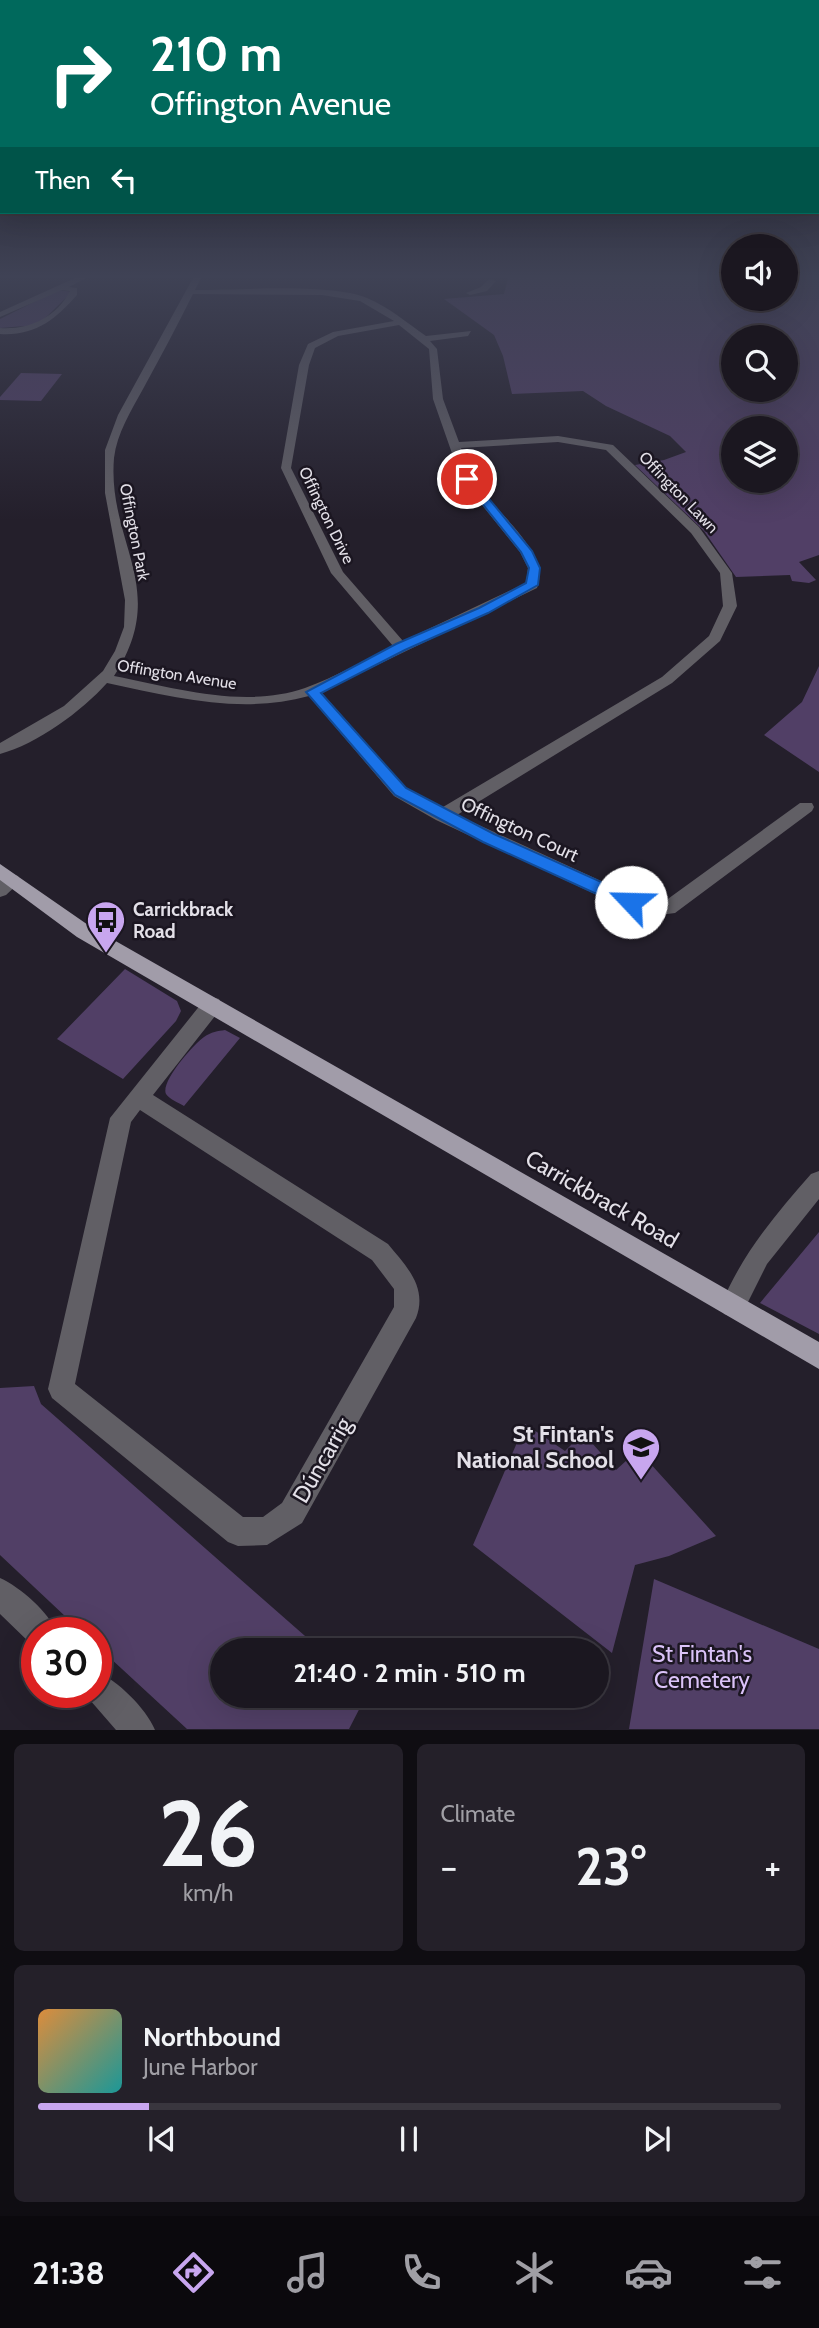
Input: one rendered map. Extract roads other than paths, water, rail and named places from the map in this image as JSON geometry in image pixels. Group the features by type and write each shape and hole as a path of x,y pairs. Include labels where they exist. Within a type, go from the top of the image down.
{"main road":[{"name":"Carrickbrack Road","path":"4,881 84,932 819,1356"}],"street":[{"name":"Offington Park","path":"0,749 46,725 107,679 130,633 132,601 109,485 109,458 120,423 154,359"},
{"name":"Offington Drive","path":"306,359 286,468 337,573 401,647"},
{"name":"Offington Avenue","path":"107,679 220,699 275,699 313,692 401,647 484,611 532,585 534,568 526,551 467,479 457,445 438,399 434,359"},
{"name":"Offington Lawn","path":"442,816 667,680 715,638 730,606 726,573 695,530 609,447 558,439 457,445"},
{"name":"Offington Court","path":"313,692 400,792 442,816 619,897 652,909 669,908 806,807"},
{"name":"Dúncarrig","path":"138,1097 380,1252 406,1285 407,1309 292,1513 267,1531 238,1532 61,1389 121,1118 212,1005"},
{"path":"733,1305 743,1277 784,1222 819,1182"},
{"path":"0,1593 25,1617"},
{"path":"112,1703 139,1730"}],"place":[{"name":"Carrickbrack Road","path":"106,954"},
{"name":"St Fintan's National School","path":"641,1481"}],"park label":[{"name":"St Fintan's Cemetery","path":"702,1667"}]}
